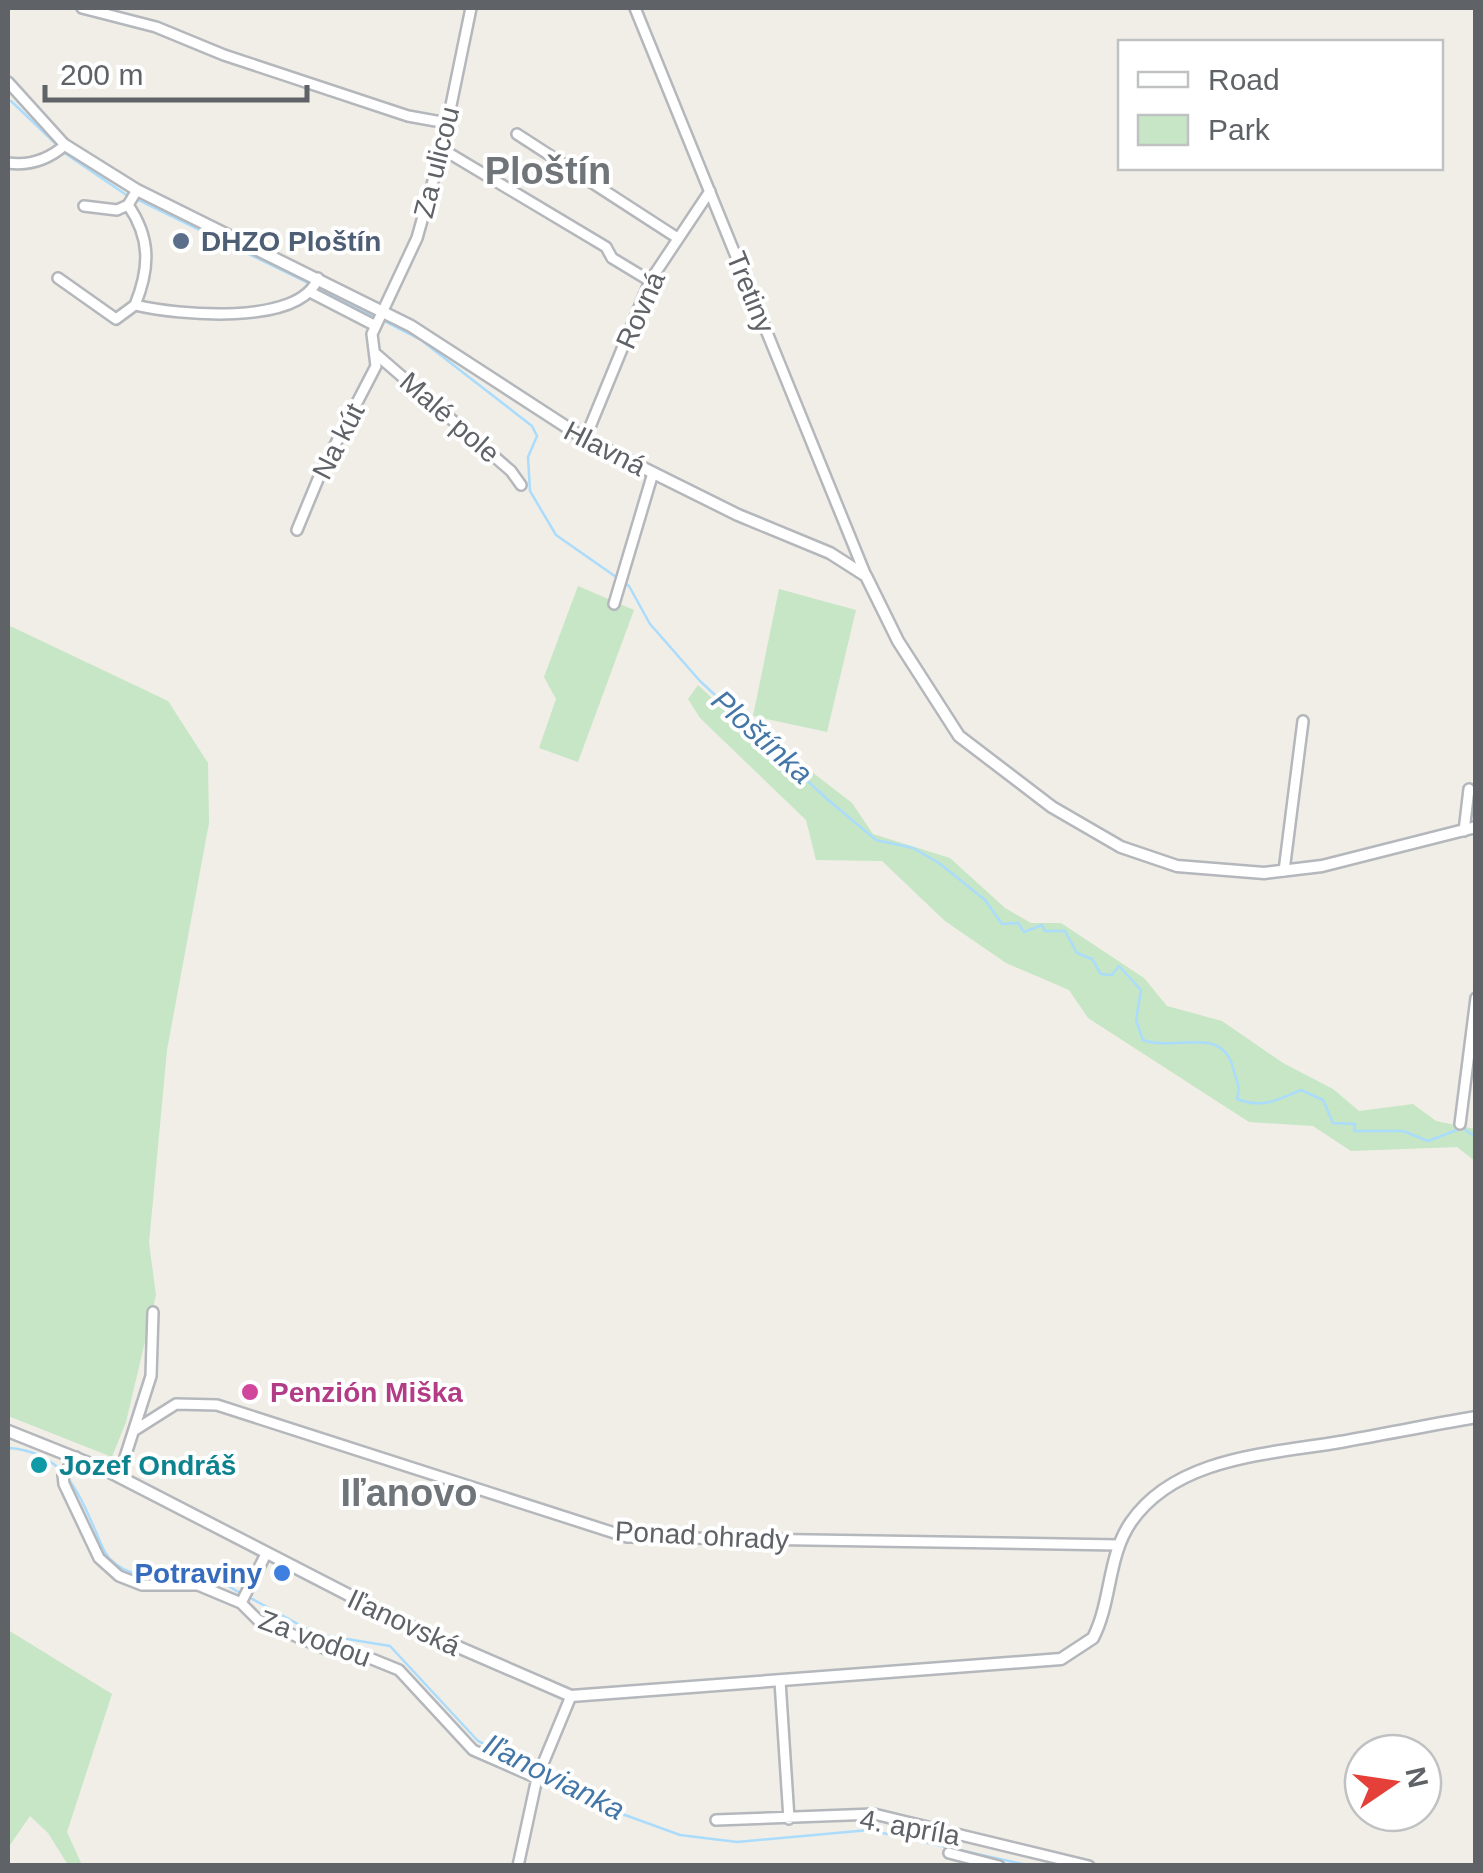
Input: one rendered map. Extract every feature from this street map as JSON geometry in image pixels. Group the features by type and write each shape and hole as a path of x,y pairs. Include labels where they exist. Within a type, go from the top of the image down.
{"street":[{"path":"82,8 156,27 224,55 408,116 447,123"},
{"name":"Za ulicou","path":"378,318 417,238 442,149 471,8"},
{"name":"Tretiny","path":"634,8 866,576"},
{"path":"8,82 68,148 133,197 378,318"},
{"path":"517,134 676,237"},
{"path":"8,163 24,166 68,148"},
{"path":"442,149 606,247 612,258 650,281"},
{"name":"Rovná","path":"585,439 650,281 710,190"},
{"path":"84,206 118,210 133,197"},
{"path":"58,278 109,317 123,316 135,305 148,242 133,197"},
{"path":"135,305 164,312 240,314 315,286"},
{"name":"Hlavná","path":"315,286 369,304 378,318 585,439 841,560 866,576"},
{"name":"Na kút","path":"297,530 321,472 374,371 378,318"},
{"name":"Malé pole","path":"374,352 511,471 521,485"},
{"path":"614,604 653,473"},
{"path":"866,576 898,640 953,730 1052,807 1121,847 1164,862 1243,874 1284,871 1470,829 1469,789"},
{"path":"1284,871 1302,721"},
{"path":"1460,1124 1476,998"},
{"path":"119,1476 151,1376 153,1312"},
{"name":"Ponad ohrady","path":"135,1430 176,1404 217,1404 628,1537 1118,1545"},
{"path":"1118,1545 1150,1501 1200,1471 1240,1459 1476,1416"},
{"name":"Iľanovská","path":"8,1431 119,1476 434,1638 571,1696 1041,1662 1073,1654 1093,1638 1100,1624 1118,1545"},
{"name":"Za vodou","path":"76,1456 66,1472 96,1552 119,1576 142,1585 198,1585 243,1599 258,1620 331,1650 362,1654 399,1670 473,1750 539,1774"},
{"path":"243,1599 266,1554"},
{"path":"780,1680 789,1819"},
{"path":"519,1862 539,1774 571,1696"},
{"name":"4. apríla","path":"716,1820 874,1814 1029,1858 1089,1866"},
{"name":"4. apríla","path":"950,1853 999,1866"}],"green space":[{"path":"578,586 634,610 578,762 539,748 556,699 544,677"},
{"path":"779,589 856,610 827,732 753,716"},
{"path":"8,625 168,701 208,763 209,823 167,1050 149,1243 156,1295 126,1422 112,1457 8,1416"},
{"path":"698,685 740,724 754,727 852,803 873,834 950,858 1005,908 1031,923 1061,923 1144,978 1167,1006 1222,1021 1283,1063 1333,1089 1359,1111 1413,1104 1436,1121 1475,1129 1475,1161 1457,1147 1351,1151 1313,1126 1249,1122 1088,1018 1069,990 1006,963 945,921 882,861 816,860 806,820 700,718 688,699"},
{"path":"8,1630 112,1694 67,1832 82,1865 68,1865 48,1833 30,1816 8,1848"}],"waterway":[{"name":"Ploštínka","path":"11,101 56,144"},
{"name":"Ploštínka","path":"63,152 128,196"},
{"name":"Ploštínka","path":"136,199 308,283"},
{"name":"Ploštínka","path":"315,287 375,317"},
{"name":"Ploštínka","path":"382,320 421,340 532,426 537,436 528,457 530,491 556,535 629,586 650,624 700,681 876,840 913,848 939,863 985,900 1002,924 1018,923 1024,932 1042,925 1045,931 1065,931 1077,953 1092,959 1101,974 1112,975 1119,966 1141,990 1136,1020 1143,1040 1219,1047 1233,1068 1237,1099 1246,1102 1270,1102 1301,1090 1323,1100 1333,1123 1355,1124 1354,1131 1403,1131 1428,1141 1462,1128 1476,1137"},
{"name":"Iľanovianka","path":"8,1448 41,1456 65,1475 82,1501 105,1553 121,1568 144,1575 206,1575 240,1593"},
{"name":"Iľanovianka","path":"247,1596 316,1634 390,1646 478,1741 536,1769"},
{"name":"Iľanovianka","path":"543,1772 614,1811 680,1835 737,1842 869,1830 1032,1866"}],"place":[{"name":"DHZO Ploštín","path":"181,241"},
{"name":"Penzión Miška","path":"250,1392"},
{"name":"Jozef Ondráš","path":"39,1465"},
{"name":"Potraviny","path":"282,1573"}],"district":[{"name":"Ploštín","path":"548,171"},
{"name":"Iľanovo","path":"409,1493"}]}
